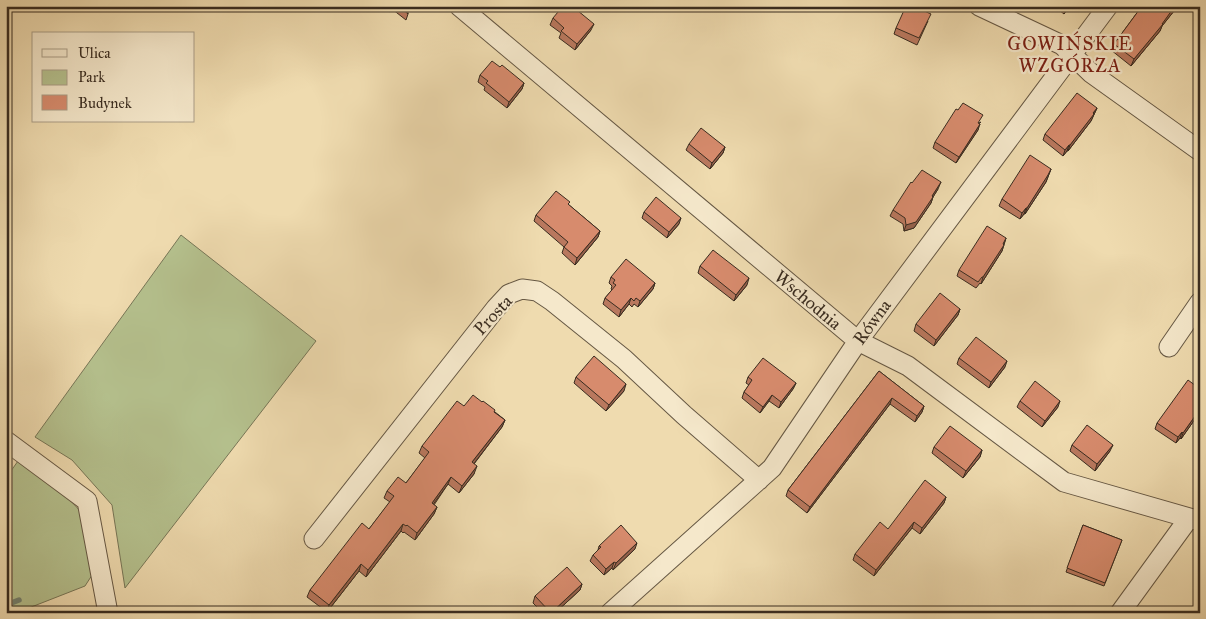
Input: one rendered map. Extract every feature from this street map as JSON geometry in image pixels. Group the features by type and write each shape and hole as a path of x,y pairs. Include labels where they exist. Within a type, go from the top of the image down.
{"street":[{"name":"Wschodnia","path":"459,6 858,341 908,366 1064,482 1194,520"},
{"path":"979,6 1062,46 1090,73 1200,151"},
{"name":"Równa","path":"610,613 772,468 858,341 1108,6"},
{"name":"Prosta","path":"314,539 496,308 509,294 522,289 537,291 552,301 617,353 684,415 759,480"},
{"path":"1170,347 1200,302"},
{"path":"6,441 87,501 108,613"},
{"path":"1120,613 1194,520"}],"green space":[{"path":"181,235 316,341 125,588 112,505 72,460 35,437"},
{"path":"18,461 55,484 83,514 94,572 85,586 16,613 6,613 6,478"}],"building":[{"path":"399,6 407,6 408,14"},
{"path":"563,6 572,6 594,24 577,44 561,31 564,28 553,18"},
{"path":"906,6 913,6 931,14 919,38 896,28"},
{"path":"1142,6 1175,6 1163,24 1134,59 1114,44"},
{"path":"492,61 500,67 502,65 524,83 509,102 486,83 488,81 480,75"},
{"path":"1077,93 1097,108 1065,150 1045,134"},
{"path":"963,103 983,115 978,123 980,124 959,157 935,142 956,109 958,110"},
{"path":"701,128 725,147 712,163 689,144"},
{"path":"1030,155 1051,169 1022,213 1002,199"},
{"path":"922,170 941,182 916,222 906,225 905,218 893,210 911,182"},
{"path":"556,191 570,202 568,204 600,231 577,258 564,247 568,242 536,215"},
{"path":"656,197 681,218 669,232 644,212"},
{"path":"987,226 1006,238 1004,245 978,282 959,270"},
{"path":"713,250 749,278 736,295 700,266"},
{"path":"626,259 655,283 640,301 636,298 634,301 631,298 621,310 605,298 616,285 613,283 615,280 611,277"},
{"path":"940,293 960,309 936,340 916,324"},
{"path":"976,337 1007,361 991,382 959,358"},
{"path":"594,356 626,384 609,405 576,377"},
{"path":"763,358 796,383 781,402 772,395 763,407 744,392 752,380 748,377"},
{"path":"879,371 924,406 917,416 892,398 810,507 788,490"},
{"path":"1188,380 1200,389 1200,409 1178,437 1157,423"},
{"path":"1035,381 1060,401 1045,421 1020,401"},
{"path":"473,395 495,410 494,412 505,420 472,462 477,466 462,486 451,477 432,503 437,507 417,533 403,524 368,570 361,564 329,605 310,590 362,523 369,529 394,496 387,491 398,477 406,483 429,452 422,446 457,401 464,406"},
{"path":"1087,425 1113,445 1097,464 1072,445"},
{"path":"950,426 982,450 966,471 934,447"},
{"path":"925,480 946,497 922,528 914,522 876,570 855,554 880,522 888,529"},
{"path":"621,525 637,543 616,563 614,562 606,569 593,555 601,547 599,546"},
{"path":"1083,525 1122,540 1105,583 1067,568"},
{"path":"567,567 582,584 551,613 535,596"}],"waterway":[{"path":"6,605 19,600"}],"district":[{"name":"GOWIŃSKIE WZGÓRZA","path":"1070,54"}]}
